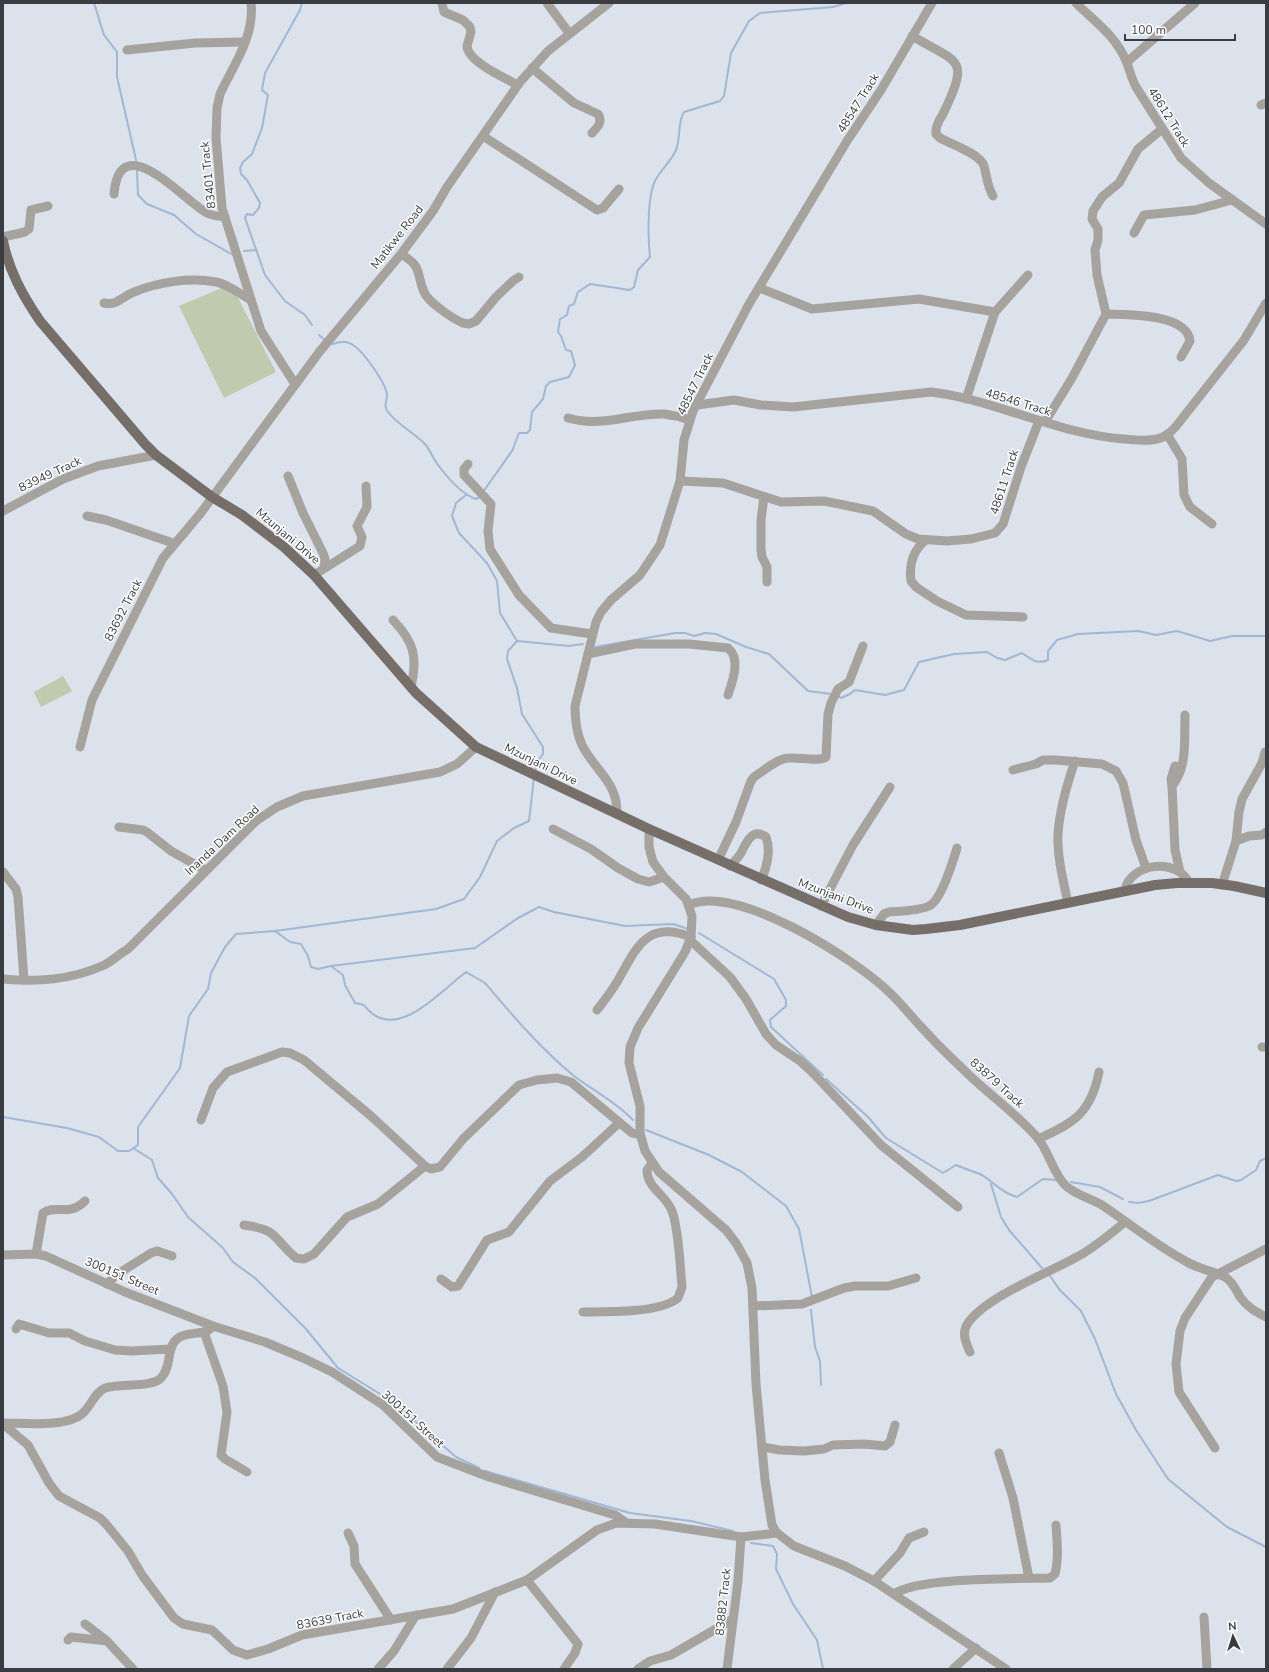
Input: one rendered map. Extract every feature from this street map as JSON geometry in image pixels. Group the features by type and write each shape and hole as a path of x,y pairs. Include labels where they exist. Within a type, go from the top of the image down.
{"main road":[{"name":"Mzunjani Drive","path":"3,241 4,255 26,301 40,321 156,455 212,497 266,532 314,575 411,687 476,747 559,788 761,880 848,917 876,925 913,930 942,928 1155,885 1188,883 1222,885 1266,893"}],"street":[{"name":"83401 Track","path":"251,3 252,19 245,42 220,94 217,108 216,138 222,208 266,342 295,384"},
{"path":"442,3 444,12 464,20 470,27 471,32 466,46 470,54 482,65 518,85"},
{"path":"547,3 569,33"},
{"name":"Matikwe Road","path":"212,497 320,351 402,254 433,211 482,136 518,85 548,51 609,3"},
{"name":"48547 Track","path":"617,814 615,793 586,752 577,731 575,706 592,634 601,612 611,600 640,575 660,545 680,481 684,440 689,420 738,325 881,90 932,3"},
{"name":"48612 Track","path":"1076,3 1113,39 1127,62 1130,76 1181,158 1193,170 1266,224"},
{"path":"1127,62 1195,3"},
{"path":"912,36 949,57 957,64 959,72 957,83 937,125 936,134 940,138 980,159 984,166 988,188 993,196"},
{"path":"127,50 188,43 245,42"},
{"path":"532,68 574,103 598,114 600,121 592,133"},
{"path":"1042,421 1072,378 1106,314 1097,275 1095,255 1098,240 1098,229 1092,214 1098,201 1119,183 1138,148 1162,129"},
{"path":"482,136 597,210 603,208 619,189"},
{"path":"114,194 116,179 120,170 130,166 140,166 166,181 206,213 225,216"},
{"path":"1134,232 1144,215 1195,210 1232,200"},
{"path":"3,237 25,232 29,229 31,210 48,206"},
{"path":"402,254 414,263 424,293 429,300 463,323 469,324 476,321 496,297 519,277"},
{"path":"966,399 995,312 1028,276"},
{"path":"104,303 116,303 134,292 152,286 192,281 216,282 251,300"},
{"path":"760,288 812,309 919,299 995,312"},
{"name":"48546 Track","path":"697,405 734,400 761,405 793,407 931,392 966,399 1076,432 1109,438 1142,440 1154,439 1167,434 1181,420 1244,340 1266,303"},
{"path":"1106,314 1151,316 1173,322 1182,327 1188,333 1190,341 1181,357"},
{"path":"568,418 583,422 598,422 664,414 689,420"},
{"name":"48611 Track","path":"680,481 723,483 764,497 790,503 824,501 873,511 910,537 926,540 959,541 986,536 999,530 1003,524 1021,467 1042,421"},
{"path":"1167,434 1182,459 1184,495 1187,502 1212,524"},
{"name":"83949 Track","path":"3,511 63,479 98,466 156,455"},
{"path":"468,464 464,469 464,475 487,498 492,507 488,531 490,549 519,595 551,628 592,634"},
{"path":"288,476 303,513 323,553 325,559 324,568"},
{"path":"314,575 354,552 362,544 362,537 357,526 367,507 366,486"},
{"name":"83692 Track","path":"80,747 92,700 163,558 173,543 192,524 212,497"},
{"path":"764,497 761,520 760,550 767,567 766,582"},
{"path":"87,516 106,520 173,543"},
{"path":"926,540 920,544 911,563 911,581 916,587 937,601 969,616 1023,617"},
{"path":"393,620 406,634 413,650 414,673 411,687"},
{"path":"588,654 635,644 689,644 728,648 736,660 732,683 728,695"},
{"path":"718,860 754,777 783,759 796,758 821,760 826,757 828,714 831,703 838,689 849,682 863,646"},
{"path":"1172,786 1179,778 1183,767 1185,715"},
{"name":"Inanda Dam Road","path":"3,979 44,981 74,976 103,965 128,949 205,870 256,821 277,807 303,796 440,772 457,764 476,747"},
{"path":"1222,885 1236,841 1242,799 1262,764 1265,752"},
{"path":"1013,770 1028,767 1043,760 1075,761 1109,767 1120,776 1136,840 1146,868"},
{"path":"1068,903 1062,873 1058,834 1066,787 1075,761"},
{"path":"1175,766 1171,779 1175,850 1180,872"},
{"path":"821,906 853,845 890,787"},
{"path":"119,827 148,832 171,851 205,870"},
{"path":"648,829 650,857 664,877 689,904 692,916 691,938 638,1028 630,1047 629,1063 640,1106 640,1135 645,1151 659,1172 726,1230 736,1243 747,1263 752,1288 756,1384 762,1447 770,1517 776,1534 794,1546 845,1566 874,1581 1006,1669"},
{"path":"553,830 591,849 638,880 649,882 664,877"},
{"path":"1236,841 1249,836 1262,835 1266,832"},
{"path":"730,866 739,856 749,837 753,834 764,835 768,845 766,867 761,880"},
{"path":"876,925 884,914 889,912 925,907 934,903 946,877 950,872 957,848"},
{"path":"1125,890 1126,884 1146,868 1165,866 1180,872 1186,878 1188,883"},
{"path":"3,872 16,888 18,897 24,980"},
{"name":"83879 Track","path":"689,904 695,902 714,902 755,911 810,936 837,953 888,990 928,1035 961,1068 1038,1138 1061,1180 1066,1186 1071,1190 1101,1204 1125,1222 1181,1259 1231,1282 1244,1302 1255,1312 1266,1317"},
{"path":"597,1010 617,982 628,961 647,937 668,930 691,938 730,977 746,999 766,1034 776,1045 800,1061 813,1073 881,1144 958,1207"},
{"path":"201,1120 212,1088 226,1072 277,1053 290,1053 304,1060 371,1116 425,1166 432,1169 440,1167 473,1129 519,1085 529,1081 558,1078 571,1082 632,1133 640,1135"},
{"path":"1038,1138 1061,1129 1077,1118 1091,1099 1099,1072"},
{"path":"441,1279 452,1287 458,1286 487,1240 509,1232 550,1181 582,1157 619,1123"},
{"path":"583,1312 606,1312 662,1306 678,1298 681,1282 674,1219 670,1206 649,1181 647,1176 647,1170 652,1163"},
{"path":"244,1225 265,1228 271,1231 296,1258 308,1258 347,1217 378,1204 425,1166"},
{"path":"36,1254 43,1213 47,1211 73,1210 85,1201"},
{"path":"970,1352 965,1343 965,1330 968,1322 978,1313 1031,1279 1085,1253 1125,1222"},
{"path":"1215,1448 1179,1392 1176,1364 1177,1347 1185,1318 1208,1283 1217,1275 1266,1249"},
{"path":"107,1284 116,1275 151,1253 157,1251 172,1256"},
{"name":"300151 Street","path":"3,1255 36,1254 59,1261 107,1284 213,1326 265,1342 303,1358 332,1372 383,1405 437,1457 489,1478 615,1515 625,1522 655,1524 741,1537 776,1534"},
{"path":"753,1306 802,1304 844,1288 855,1286 888,1286 916,1278"},
{"path":"16,1329 19,1324 49,1333 69,1333 85,1341 115,1350 131,1351 171,1348"},
{"path":"3,1424 48,1423 76,1417 82,1414 98,1394 106,1388 155,1382 160,1379 169,1362 171,1348 177,1339 195,1332 204,1332 213,1326"},
{"path":"204,1332 223,1386 227,1412 221,1454 225,1459 247,1472"},
{"name":"83639 Track","path":"3,1424 28,1445 49,1483 59,1496 100,1518 106,1524 128,1551 142,1575 174,1618 183,1624 212,1630 239,1654 252,1654 302,1635 453,1609 527,1580 597,1530 616,1523 625,1522"},
{"path":"762,1447 780,1450 804,1451 824,1449 836,1445 864,1444 885,1446 890,1442 895,1425"},
{"path":"999,1453 1013,1498 1029,1578"},
{"path":"894,1594 902,1588 931,1583 1050,1578 1055,1574 1058,1544 1056,1525"},
{"path":"874,1581 900,1553 909,1538 924,1532"},
{"path":"348,1533 354,1546 355,1564 391,1620"},
{"name":"83882 Track","path":"726,1669 733,1619 741,1537"},
{"path":"527,1580 578,1644 575,1653 564,1669"},
{"path":"447,1669 471,1638 494,1592"},
{"path":"378,1669 394,1652 416,1615"},
{"path":"1204,1617 1207,1669"},
{"path":"638,1669 650,1661 671,1655 733,1619"},
{"path":"85,1624 107,1641 133,1669"},
{"path":"68,1640 71,1637 107,1641"},
{"path":"954,1669 976,1648"}],"green space":[{"path":"231,284 276,372 224,398 179,306"},
{"path":"63,676 72,691 41,707 34,692"}],"waterway":[{"path":"94,3 104,35 117,52 117,77 137,164"},
{"path":"302,3 300,10 265,73 262,90 268,95 262,128 252,154 243,162 240,168 241,174 247,180 260,203 259,208 253,215 247,214 245,218 265,275 285,301 305,315 312,325"},
{"path":"483,492 512,451 519,433 527,433 530,430 532,412 543,399 546,386 550,382 569,377 575,365 571,351 566,350 558,332 560,319 567,315 569,306 574,304 578,292 590,284 630,290 634,287 638,270 650,257 649,207 652,188 657,177 676,150 682,116 684,112 720,101 724,96 731,53 749,21 760,13 833,7 846,3"},
{"path":"137,170 138,195 147,204 174,215 196,234 233,255"},
{"path":"244,251 257,250"},
{"path":"319,335 325,340"},
{"path":"331,343 348,342 357,348 383,383 387,395 385,405 388,412 396,421 425,444 438,465 455,485 470,497 476,499 480,497"},
{"path":"466,495 456,503 452,516 459,533 487,563 497,581 500,613 517,641 508,651 507,659 517,688 522,714 543,747 543,754 537,762 535,771"},
{"path":"838,696 841,698 855,690 885,695 904,690 919,662 954,654 987,652 997,658 1005,660 1022,653 1034,661 1041,662 1048,660 1048,651 1057,640 1078,634 1138,631 1156,635 1177,631 1210,641 1232,636 1266,636"},
{"path":"595,647 675,633 685,633 694,636 705,633 716,634 746,647 769,654 808,691 831,694"},
{"path":"517,641 569,646 583,644"},
{"path":"275,931 436,909 464,899 480,877 497,841 514,828 529,821 534,777"},
{"path":"331,966 475,948 518,918 539,907 554,912 625,926 673,924 688,929"},
{"path":"3,1117 67,1128 99,1137 118,1151 129,1151 138,1145 138,1127 180,1068 189,1016 208,989 211,973 225,947 236,934 275,931 290,942 301,944 308,956 311,967 318,969 331,966 343,975 345,985 355,1003 364,1005 376,1016 389,1020 403,1018 416,1011 430,1002 466,972 485,983 527,1031 574,1076 605,1097 633,1120"},
{"path":"699,933 774,979 786,1000 786,1006 770,1020 771,1027 823,1075"},
{"path":"826,1079 868,1117 886,1138 943,1173 956,1165 980,1174 1006,1193 1017,1197 1043,1179 1056,1180"},
{"path":"646,1130 709,1155 742,1172 786,1206 799,1229 812,1297"},
{"path":"133,1148 152,1160 158,1178 172,1194 188,1217 223,1248 233,1262 255,1278 306,1329 338,1368 393,1402 456,1457 479,1468"},
{"path":"1129,1202 1138,1203 1149,1201 1218,1175 1236,1181 1241,1180 1256,1170 1260,1161 1266,1158"},
{"path":"1071,1182 1100,1187 1123,1199"},
{"path":"991,1184 1001,1217 1009,1230 1042,1268"},
{"path":"1050,1276 1059,1289 1081,1311 1095,1339 1116,1394 1136,1430 1168,1479 1227,1527 1266,1547"},
{"path":"811,1310 815,1347 820,1361 821,1385"},
{"path":"485,1471 630,1513 691,1521 733,1531"},
{"path":"751,1543 773,1546 777,1554 776,1569 793,1604 817,1640 823,1669"}]}
